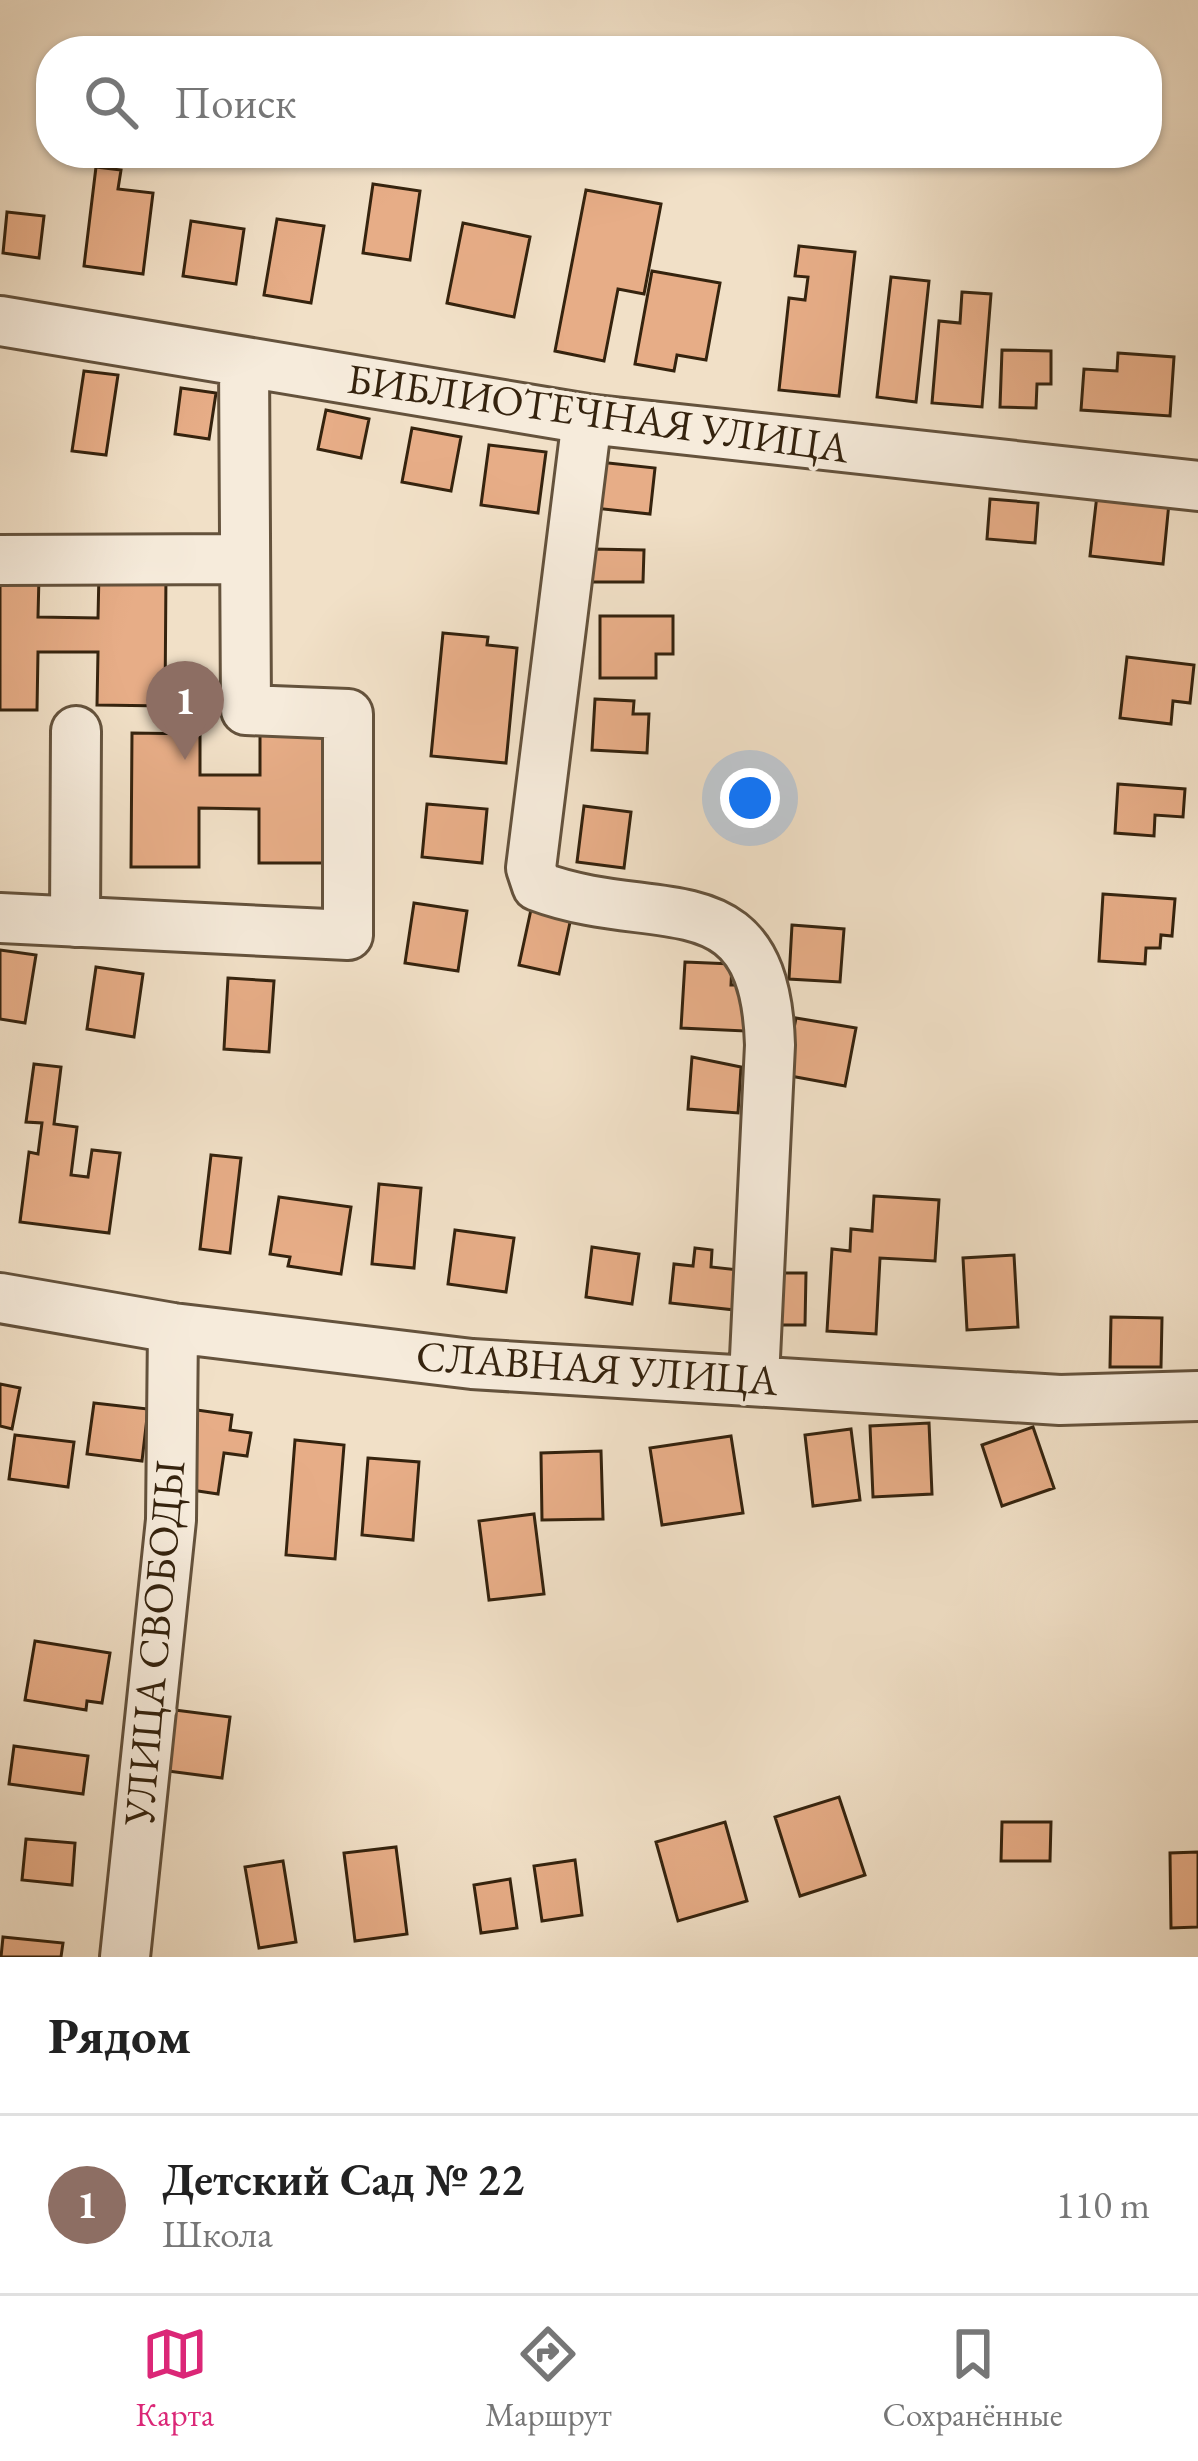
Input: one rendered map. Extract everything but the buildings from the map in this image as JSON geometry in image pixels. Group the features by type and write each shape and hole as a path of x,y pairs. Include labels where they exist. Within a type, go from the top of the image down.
{"street":[{"name":"БИБЛИОТЕЧНАЯ УЛИЦА","path":"0,321 587,419 1198,486"},
{"path":"0,918 348,935 348,714 246,710 244,362"},
{"path":"587,419 531,868 537,886 575,901 713,920 740,937 758,966 769,993 770,1045 754,1378"},
{"path":"0,560 245,559"},
{"path":"75,922 76,731"},
{"name":"СЛАВНАЯ УЛИЦА","path":"0,1298 173,1328 472,1364 1060,1400 1198,1396"},
{"name":"УЛИЦА СВОБОДЫ","path":"125,1957 171,1520 173,1328"}],"place":[{"name":"Детский Сад № 22","path":"185,760"}]}
